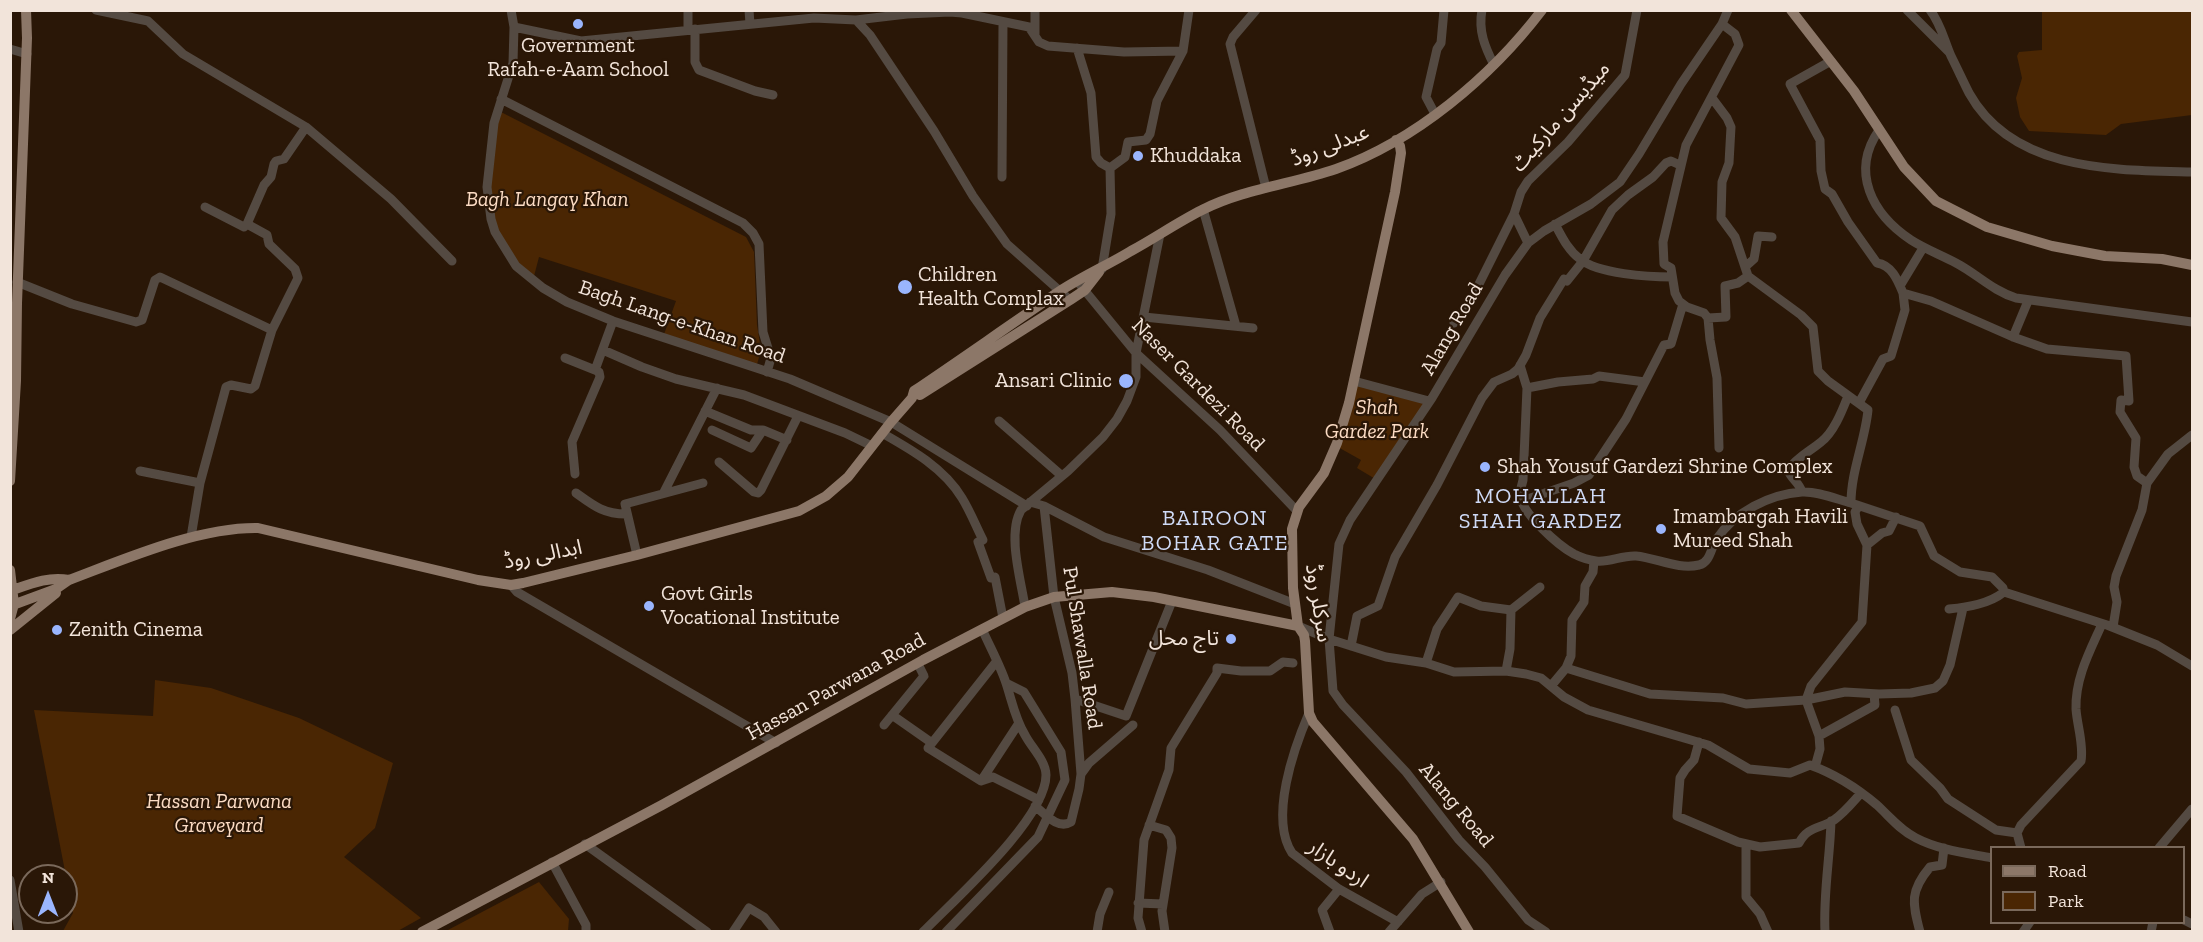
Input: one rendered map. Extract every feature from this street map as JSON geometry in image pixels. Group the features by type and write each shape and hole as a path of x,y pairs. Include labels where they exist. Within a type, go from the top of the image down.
{"main road":[{"path":"10,481 14,302 17,282 27,10"},
{"name":"عبدلی روڈ","path":"912,399 914,391 1060,291 1203,210 1266,188 1338,168 1396,140 1470,87 1527,30 1542,10"},
{"path":"1791,10 1831,61 1904,167 1930,196 1953,211 1987,227 2073,250 2105,256 2162,259 2193,265"},
{"name":"سرکلر روڈ","path":"1309,713 1305,641 1298,626 1295,604 1291,550 1292,529 1297,511 1324,473 1337,442 1354,381 1395,192 1401,153 1396,140"},
{"name":"عبدلی روڈ","path":"912,399 1070,300 1084,290 1102,269"},
{"name":"ابدالی روڈ","path":"69,580 191,537 242,528 258,528 478,580 511,585 637,555 799,511 838,487 912,399"},
{"path":"10,570 13,605 10,619"},
{"path":"12,591 48,578 57,577 69,580"},
{"path":"13,605 56,589 69,580"},
{"path":"10,630 69,580"},
{"name":"Hassan Parwana Road","path":"422,932 662,805 1025,607 1054,597 1112,592 1172,601 1298,626"},
{"path":"1309,713 1312,722 1413,839 1441,882 1469,932"}],"street":[{"path":"96,10 148,21 183,54 306,127 391,198 452,261"},
{"path":"511,10 514,27 581,41 750,24 814,14 858,17 950,12 1029,27 1038,42 1048,46 1124,52 1183,51"},
{"path":"688,10 695,62 699,70 755,91 773,95"},
{"path":"749,10 750,24"},
{"path":"1035,10 1035,37"},
{"path":"1110,168 1125,157 1128,141 1144,140 1149,136 1157,101 1183,51 1189,10"},
{"path":"1256,10 1233,37 1230,44 1266,188"},
{"path":"1435,114 1426,97 1436,51 1441,44 1444,10"},
{"path":"1482,10 1480,19 1484,44 1494,65"},
{"name":"میڈیسن مارکیٹ","path":"1454,323 1470,302 1528,181 1568,142 1624,75 1633,41 1637,10"},
{"name":"Alang Road","path":"1546,932 1528,920 1485,867 1459,840 1406,772 1343,705 1333,691 1329,639 1339,544 1350,520 1429,401 1492,294 1528,243 1555,224 1591,204 1620,182 1681,84 1722,24 1728,10"},
{"path":"1907,10 1950,54"},
{"path":"1930,10 1938,21 1950,54 1977,105 1999,128 2028,146 2061,160 2096,168 2193,172"},
{"path":"858,17 934,131 973,196 1007,244 1070,300"},
{"path":"1002,177 1003,22"},
{"path":"1719,448 1717,378 1708,318 1704,313 1683,304 1675,293 1671,268 1664,264 1663,242 1678,185 1680,165 1693,130 1739,45 1735,34 1722,24"},
{"name":"Bagh Lang-e-Khan Road","path":"514,27 513,63 494,123 488,187 491,219 498,237 516,266 543,288 567,302 613,321 801,383 891,422 1028,504 1044,506 1104,537 1208,570 1295,604"},
{"path":"1077,48 1090,93 1096,157 1110,168"},
{"path":"10,49 27,54"},
{"path":"1831,61 1790,84 1820,140 1821,171 1825,189 1832,194 1877,263 1883,264 1891,271 1901,289 1905,310 1891,356 1883,359 1860,403"},
{"path":"1712,98 1731,127 1729,163 1722,182 1721,218 1735,237 1747,271 1813,327 1818,371 1868,410 1852,484 1857,524 1867,544 1862,622 1811,686 1806,700 1819,736 1820,749 1815,767"},
{"path":"501,99 743,224 753,233 759,244 763,332 771,358 768,372"},
{"path":"205,207 244,227 248,224 264,185 271,177 274,164 284,159 306,127"},
{"path":"1879,130 1870,144 1865,167 1868,188 1887,221 1923,248 1958,264 2005,295 2028,301 2193,322"},
{"path":"1351,646 1357,616 1378,606 1395,557 1437,485 1482,398 1494,382 1512,374 1520,365 1540,318 1554,293 1564,279 1568,281 1583,261 1612,210 1653,177 1666,163 1671,161 1680,165"},
{"path":"1102,269 1111,214 1110,168"},
{"path":"1203,210 1236,326"},
{"path":"1514,214 1528,243"},
{"path":"191,537 200,483 226,387 231,385 251,388 255,386 272,330 296,283 297,273 269,244 267,235 248,224"},
{"path":"1555,224 1568,246 1583,261 1598,268 1652,277 1672,277"},
{"path":"1025,607 1017,558 1015,527 1017,518 1028,504 1062,476 1103,436 1127,401 1136,377 1136,353 1160,234"},
{"path":"1708,318 1726,317 1725,286 1738,283 1747,271 1754,258 1758,236 1772,237"},
{"path":"1901,289 1923,248"},
{"path":"17,282 72,304 136,322 142,320 155,280 160,277 272,330"},
{"name":"Naser Gardezi Road","path":"1077,281 1136,353 1220,430 1297,511"},
{"path":"1901,289 2013,337 2048,349 2126,356 2129,401 2121,400 2120,412 2136,438 2134,467 2137,476 2147,483"},
{"path":"2013,337 2028,301"},
{"path":"1522,501 1575,483 1589,475 1626,419 1664,345 1671,344 1683,304"},
{"path":"1144,316 1253,327"},
{"path":"595,370 613,321"},
{"path":"603,350 675,379 744,395 845,433 872,446"},
{"path":"565,358 599,372 600,377 571,446 575,474"},
{"path":"1520,365 1527,388 1523,480 1520,494 1522,501 1551,538 1574,554 1594,561 1638,556 1657,562 1700,565 1706,562 1722,533 1752,508 1767,499 1802,492 1855,505 1920,526 1934,556 1960,572 1992,577 2004,592 2113,627 2157,645 2193,666"},
{"path":"1527,388 1593,379 1599,376 1645,382"},
{"path":"1354,381 1429,401"},
{"path":"664,492 717,388"},
{"path":"1802,492 1788,470 1796,459 1822,442 1841,413 1848,396"},
{"path":"705,411 751,430 763,430 787,440"},
{"path":"719,462 758,493 798,416"},
{"path":"999,421 1062,476"},
{"path":"712,430 751,448 763,430"},
{"path":"882,433 915,452 943,474 961,496 982,540 978,542 991,578 995,577 1003,618"},
{"path":"2113,627 2117,602 2114,587 2116,576 2142,510 2147,483 2168,454 2193,435"},
{"path":"140,471 200,483"},
{"path":"637,555 626,514 627,502 703,483"},
{"path":"576,493 600,509 612,514 626,514"},
{"name":"Pul Shawalla Road","path":"1044,506 1054,597 1072,673 1081,774 1080,789 1071,822 1067,825 1060,825 1048,816"},
{"path":"1867,544 1882,533 1889,531 1896,517"},
{"path":"1551,686 1566,668 1571,656 1572,620 1584,602 1584,586 1593,572 1594,561"},
{"path":"511,585 517,592 776,743"},
{"path":"1426,663 1437,629 1458,597 1481,606 1511,610 1540,587"},
{"path":"1949,609 1963,608 1996,599 2004,592"},
{"path":"1075,699 1122,716 1128,714 1172,601"},
{"path":"1566,668 1612,684 1656,695 1724,698 1746,704 1806,700 1845,692 1911,693 1935,688 1943,681 1950,665 1963,608"},
{"path":"1506,671 1510,649 1511,610"},
{"path":"2021,846 2018,833 2021,825 2081,761 2076,707 2078,684 2102,624"},
{"path":"1298,626 1329,639 1386,657 1426,663 1454,672 1506,671 1541,678 1564,697 1588,710 1708,745 1749,769 1790,773 1810,765 1831,772 1861,793 1900,828 1916,838 1944,848 1990,858"},
{"path":"923,932 1006,845 1026,820 1042,792 1046,773 1019,723 1006,683 982,629"},
{"path":"981,781 928,748 996,662"},
{"path":"1142,932 1138,918 1138,903 1144,840 1169,770 1172,748 1217,673 1217,668 1270,671 1283,662 1293,663"},
{"path":"884,725 924,676 918,664"},
{"path":"946,932 1038,837 1065,780 1061,752 1024,692 1006,683"},
{"path":"1819,736 1875,705 1874,694"},
{"path":"1895,710 1911,760 1948,799 1996,830 2018,833"},
{"name":"اردو بازار","path":"1309,713 1296,743 1286,794 1282,827 1287,845 1292,853 1339,889 1398,922"},
{"path":"892,715 932,743"},
{"path":"981,781 1019,723"},
{"path":"1081,774 1089,763 1133,725"},
{"path":"1699,742 1694,760 1680,778 1677,816 1746,844 1760,847 1799,843 1804,834 1831,821 1849,808 1861,793"},
{"path":"981,781 993,777 1037,803 1048,816"},
{"path":"2161,845 2193,809"},
{"path":"1825,932 1823,905 1831,849 1831,821"},
{"path":"1149,825 1166,830 1171,838 1172,848 1162,911 1165,932"},
{"path":"585,844 707,932"},
{"path":"1746,844 1746,897 1760,914 1768,932"},
{"path":"1920,932 1913,897 1919,880 1930,867 1942,865 1944,848"},
{"path":"552,862 586,925 586,932"},
{"path":"10,880 19,932"},
{"path":"1389,932 1422,894 1441,882"},
{"path":"1330,932 1322,910 1339,889"},
{"path":"1097,932 1100,914 1109,892"},
{"path":"1138,903 1163,904"},
{"path":"733,932 749,908 764,917 776,932"}],"green space":[{"path":"2042,11 2192,11 2192,115 2121,124 2106,135 2029,131 2020,117 2016,98 2022,78 2017,56 2019,52 2042,50"},
{"name":"Bagh Langay Khan","path":"497,110 746,237 754,252 757,325 761,350 756,368 663,337 676,301 539,257 533,280 514,261 501,242 494,222 489,180"},
{"name":"Shah Gardez Park","path":"1354,381 1429,401 1377,480 1357,468 1361,460 1336,446"},
{"name":"Hassan Parwana Graveyard","path":"155,680 211,688 299,718 393,763 375,828 344,857 421,918 396,932 63,931 67,924 78,924 78,864 64,864 34,710 153,716"},
{"path":"539,882 569,919 568,931 446,931"}],"place":[{"name":"Government Rafah-e-Aam School","path":"578,24"},
{"name":"Khuddaka","path":"1138,156"},
{"name":"Children Health Complax","path":"905,287"},
{"name":"Ansari Clinic","path":"1126,381"},
{"name":"Shah Yousuf Gardezi Shrine Complex","path":"1485,467"},
{"name":"Imambargah Havili Mureed Shah","path":"1661,529"},
{"name":"Govt Girls Vocational Institute","path":"649,606"},
{"name":"Zenith Cinema","path":"57,630"},
{"name":"تاج محل","path":"1231,639"}],"district":[{"name":"MOHALLAH SHAH GARDEZ","path":"1541,510"},
{"name":"BAIROON BOHAR GATE","path":"1215,532"}]}
